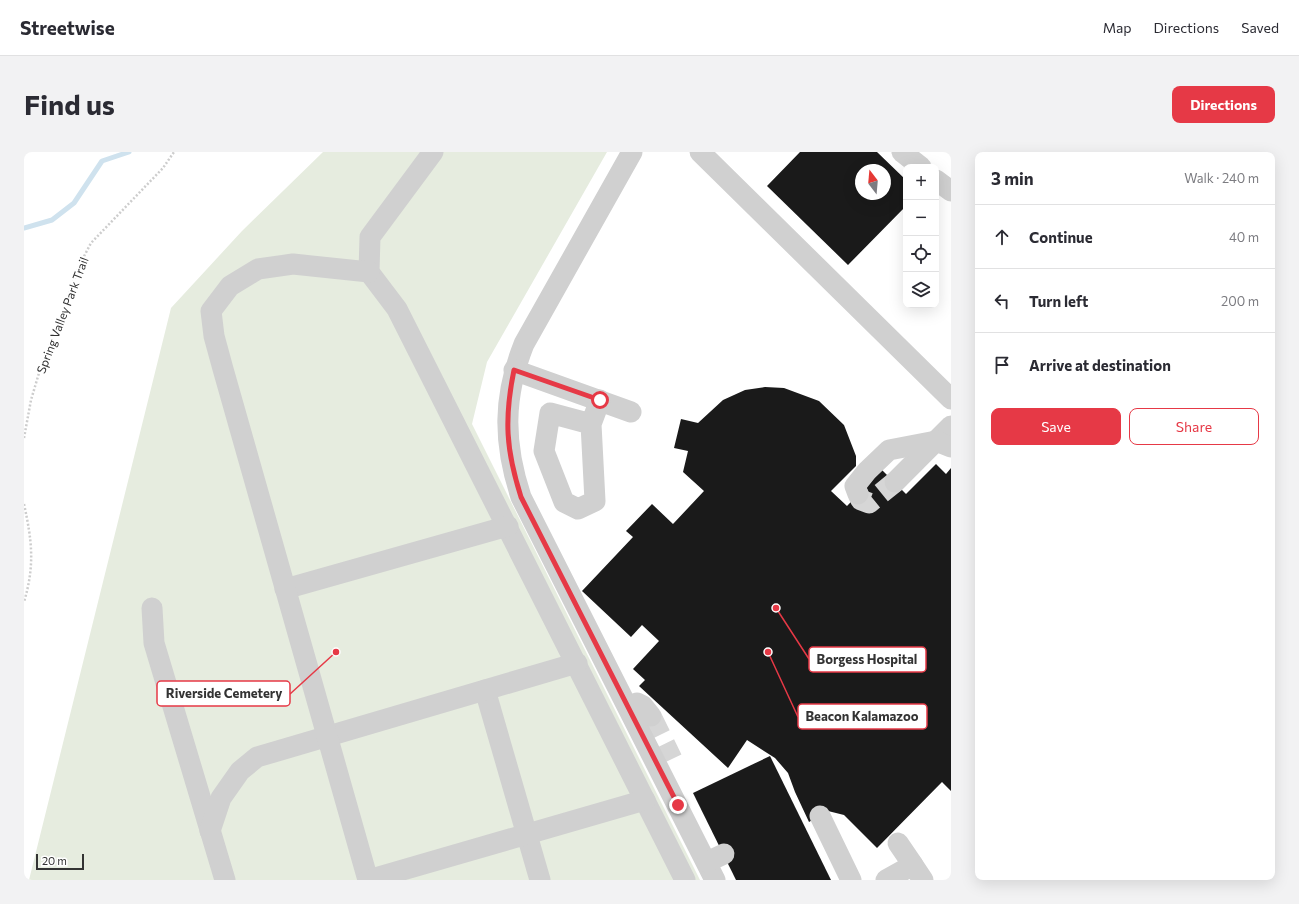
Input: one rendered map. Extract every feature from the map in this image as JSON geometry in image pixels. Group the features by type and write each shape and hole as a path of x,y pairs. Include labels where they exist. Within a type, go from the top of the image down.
{"lane":[{"path":"433,152 370,237 369,272 397,308 685,880"},
{"path":"632,152 524,344 514,370 506,420 512,469 521,497 667,782 687,801 715,866"},
{"path":"700,152 951,399"},
{"path":"902,152 917,164"},
{"path":"939,182 951,192"},
{"path":"369,272 293,264 258,269 230,286 211,311 214,336 368,880 645,800"},
{"path":"514,370 631,412"},
{"path":"591,424 600,400"},
{"path":"895,482 944,444 951,426"},
{"path":"858,494 855,486 867,471 889,450 944,444"},
{"path":"285,589 508,526"},
{"path":"152,608 154,643 225,880"},
{"path":"210,831 221,798 240,772 257,757 577,663"},
{"path":"485,690 540,880"},
{"path":"629,707 637,703 643,706 651,716"},
{"path":"667,782 674,770 672,759"},
{"path":"820,816 851,880"},
{"path":"886,880 918,873 898,843"}],"path":[{"name":"Spring Valley Park Trail","path":"24,438 31,400 39,373 80,264 91,243 163,168 174,152"},
{"path":"24,504 31,543 32,563 24,602"}],"shaded area":[{"path":"323,152 607,152 487,362 472,424 700,880 29,880 171,308 242,231"}],"building":[{"path":"800,152 877,152 889,164 855,164 855,200 891,200 891,166 903,177 903,209 848,265 767,186"},
{"path":"765,387 784,388 819,401 844,425 856,456 856,466 831,491 847,506 882,470 906,494 936,464 946,474 951,468 951,791 942,782 877,848 844,815 828,811 809,822 788,773 775,758 747,740 728,768 639,686 645,680 633,669 659,641 642,625 631,637 582,591 633,537 626,531 652,504 673,524 704,491 683,472 688,451 674,448 681,419 698,423 723,400 745,390"},
{"path":"770,756 831,880 736,880 693,793"}],"waterway":[{"path":"24,228 52,220 74,203 102,161 129,152"}],"tunnel":[{"path":"858,494 861,500 869,503 895,482"},
{"path":"651,716 672,759"}],"place":[{"name":"Borgess Hospital","path":"776,608"},
{"name":"Riverside Cemetery","path":"336,652"},
{"name":"Beacon Kalamazoo","path":"768,652"}],"route":[{"path":"600,400 514,370 508,398 506,420 512,469 521,497 678,805"}]}
